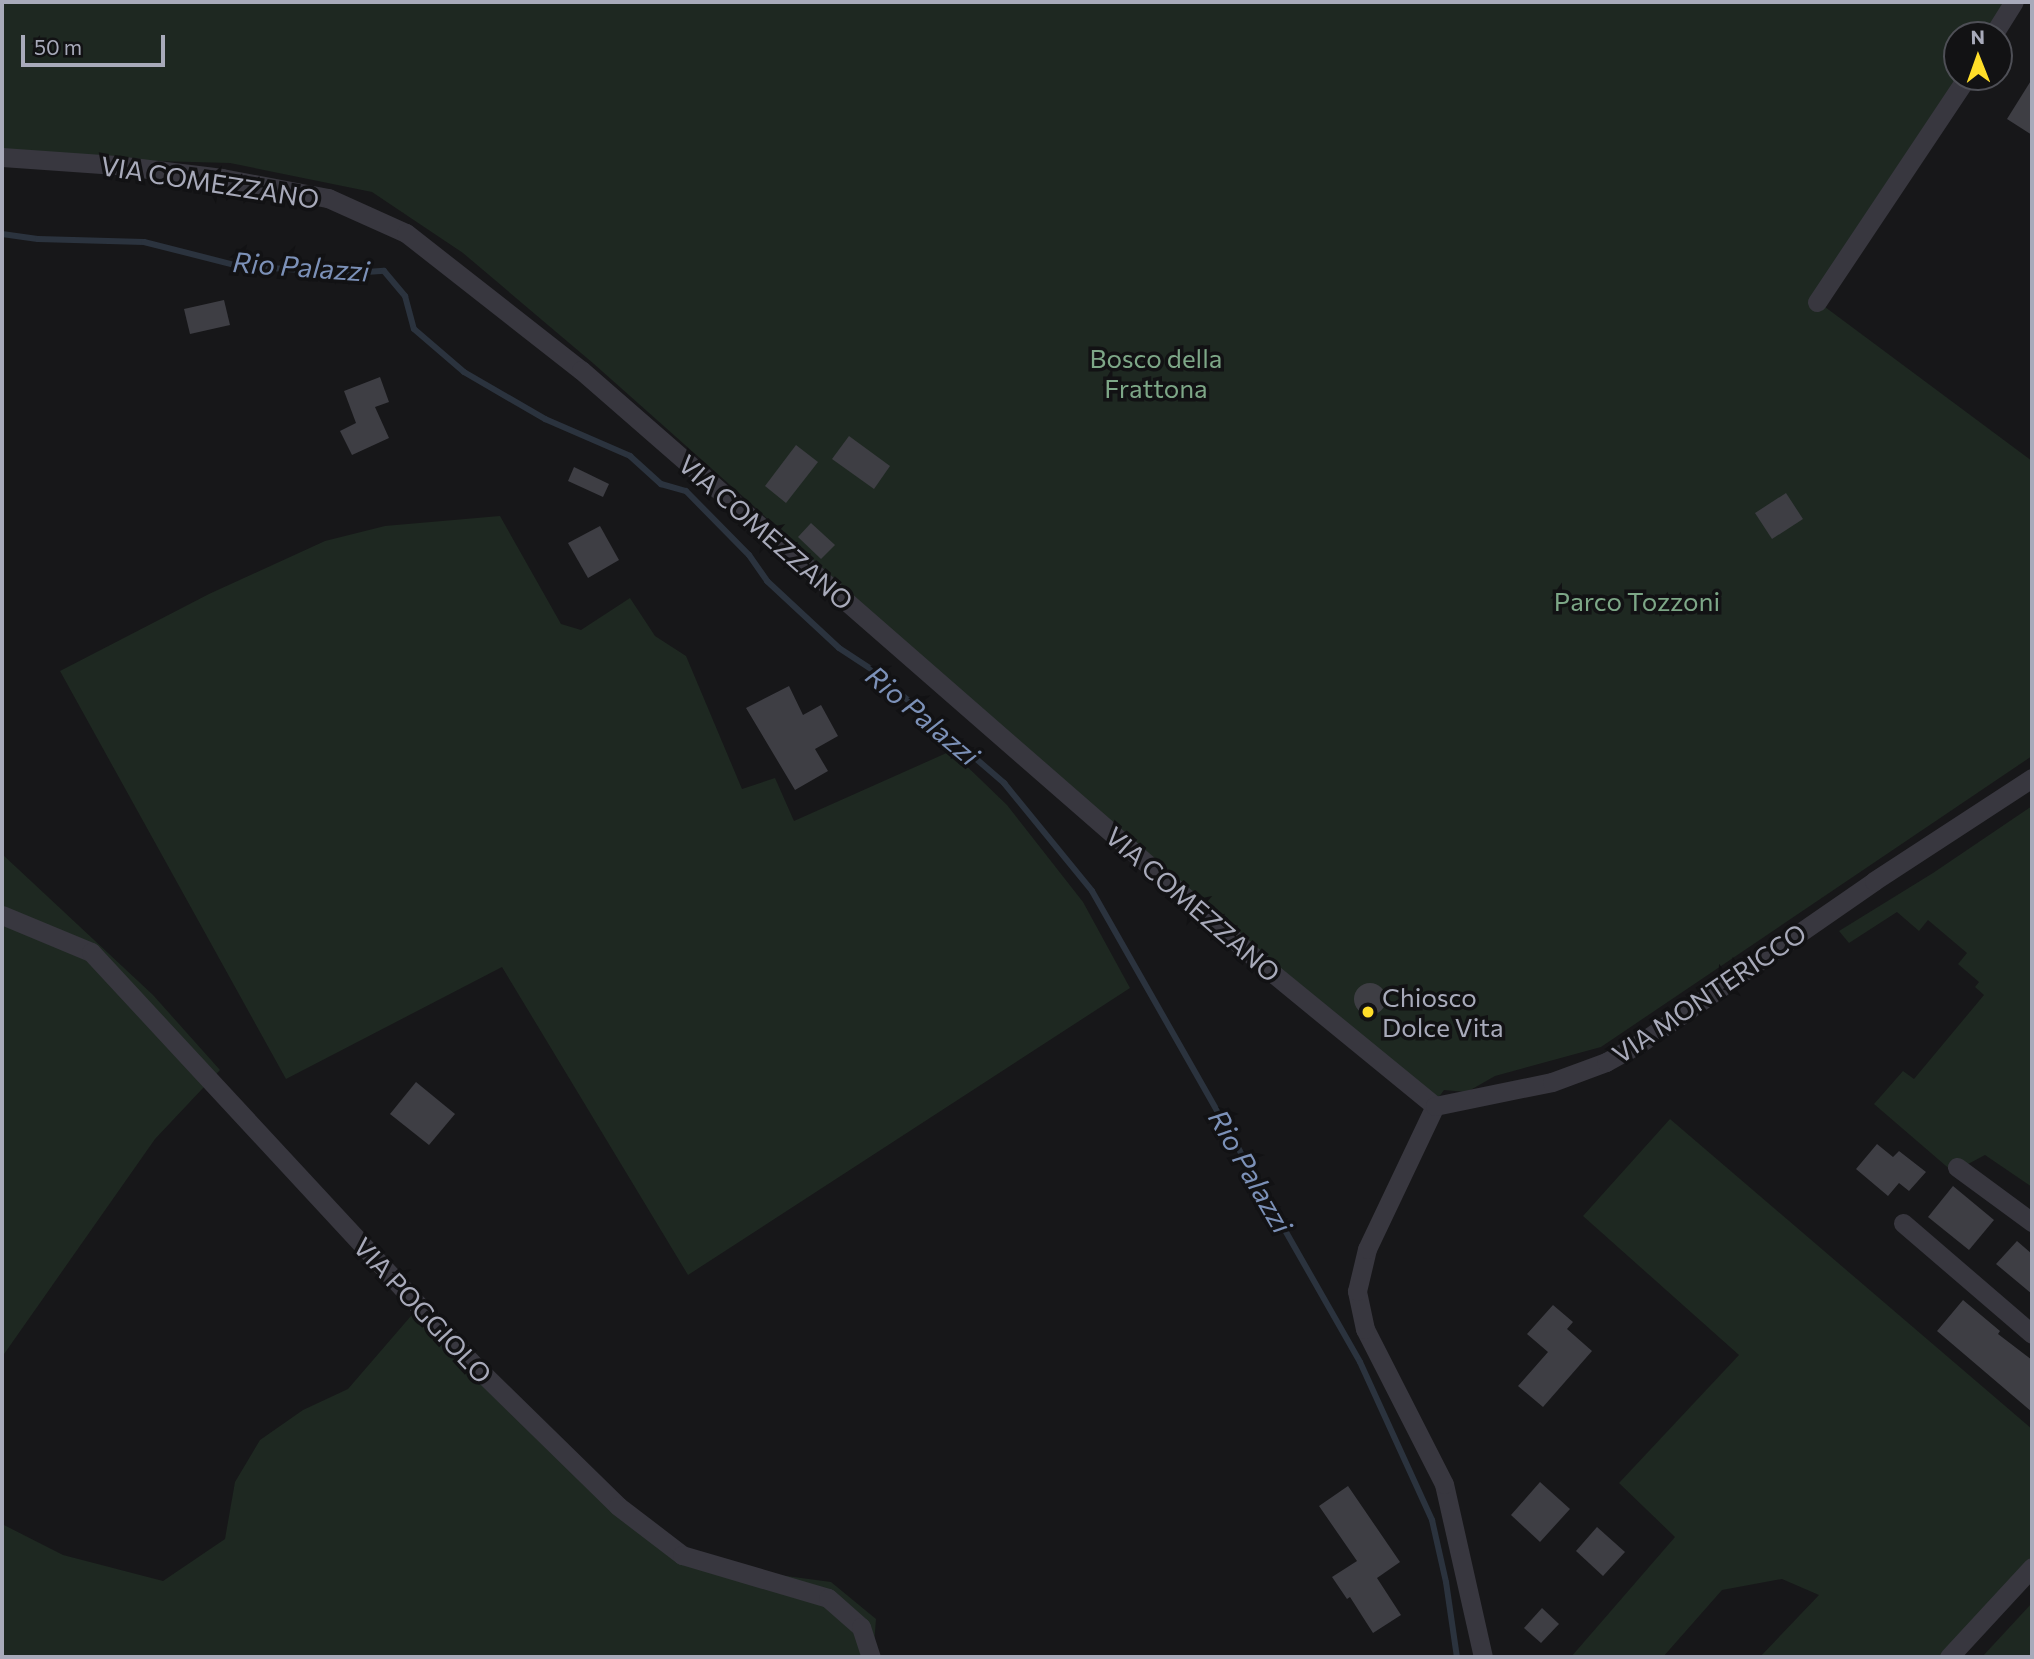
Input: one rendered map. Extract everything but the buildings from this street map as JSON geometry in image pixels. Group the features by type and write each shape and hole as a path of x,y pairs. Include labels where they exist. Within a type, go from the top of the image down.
{"street":[{"path":"2002,21 2014,2"},
{"path":"1817,302 1958,91"},
{"name":"VIA COMEZZANO","path":"2,157 116,165 249,183 328,198 405,233 581,370 1270,971 1435,1106"},
{"name":"VIA MONTERICCO","path":"1435,1106 1493,1097 1552,1082 1606,1062 1639,1044 1874,881 2032,778"},
{"name":"VIA POGGIOLO","path":"2,915 90,951 470,1362 618,1506 682,1555 828,1598 861,1627 871,1657"},
{"path":"1435,1106 1367,1249 1357,1291 1365,1329 1444,1484 1483,1657"},
{"path":"1957,1167 2032,1222"},
{"path":"1903,1223 2032,1334"},
{"path":"1949,1657 2032,1567"}],"green space":[{"name":"Bosco della Frattona","path":"2,2 2009,2 1997,21 1943,21 1943,91 1948,91 1817,301 2032,461 2032,756 1601,1047 1495,1076 1467,1092 1444,1090 1436,1101 963,701 757,509 594,364 463,253 372,192 230,163 2,157"},
{"path":"500,516 561,624 581,630 630,598 655,636 686,656 742,789 775,778 794,821 951,751 1007,805 1083,902 1130,988 688,1275 502,967 286,1079 60,671 209,594 325,541 385,526"},
{"path":"2032,806 2032,1187 1985,1155 1953,1172 1874,1104 1903,1071 1914,1079 1984,995 1975,987 1979,982 1958,964 1967,953 1928,920 1919,931 1897,912 1849,943 1839,931 1933,873"},
{"path":"2,854 153,995 220,1070 155,1139 2,1357"},
{"path":"1670,1119 2032,1429 2032,1563 1945,1657 1760,1657 1819,1595 1782,1579 1722,1590 1663,1657 1571,1657 1675,1537 1619,1483 1739,1355 1583,1216"},
{"path":"423,1302 629,1506 686,1552 749,1571 831,1582 876,1619 873,1657 2,1657 2,1524 63,1555 163,1581 225,1539 235,1482 260,1440 303,1410 348,1389"},
{"path":"2032,1603 2032,1657 1982,1657"}],"waterway":[{"name":"Rio Palazzi","path":"2,234 38,239 144,242 239,266 352,273 384,271 405,296 414,329 464,372 545,419 630,456 661,484 686,491 749,555 767,581 839,648 874,671 1004,783 1092,891 1360,1362 1432,1520 1446,1582 1457,1657"}],"place":[{"name":"Chiosco Dolce Vita","path":"1368,1012"}],"park label":[{"name":"Parco Tozzoni","path":"1637,601"}]}
